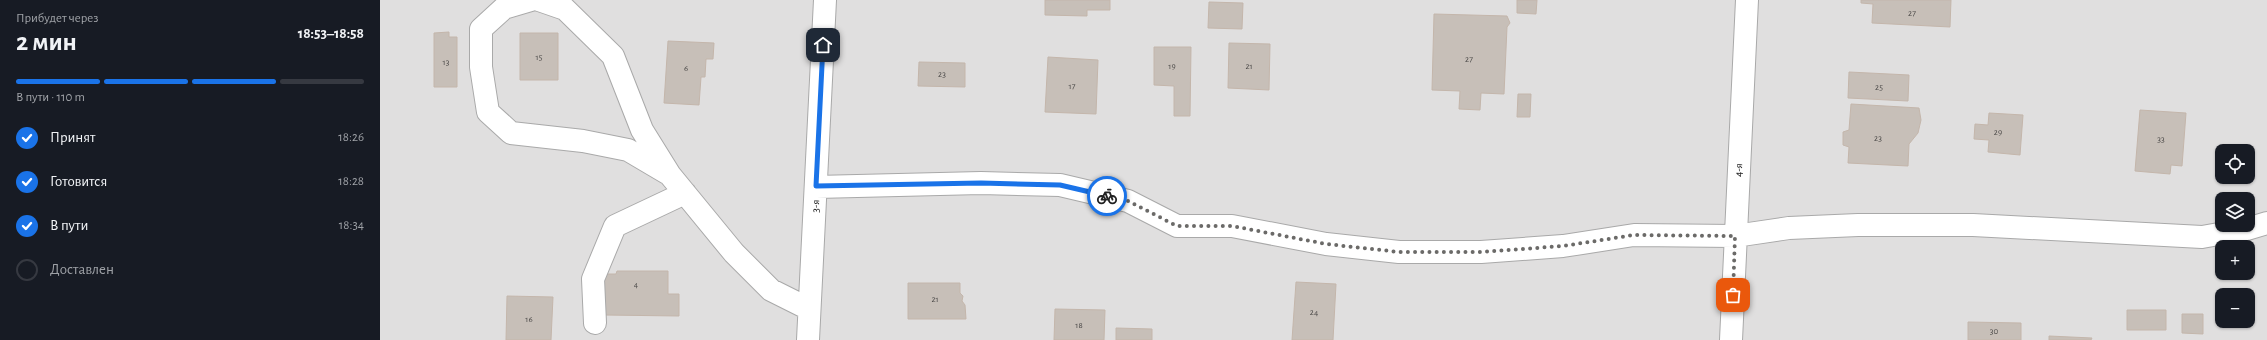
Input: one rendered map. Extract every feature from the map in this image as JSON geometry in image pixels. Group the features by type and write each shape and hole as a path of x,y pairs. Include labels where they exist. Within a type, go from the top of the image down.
{"street":[{"path":"531,0 504,8 482,29 482,66 488,112 511,133 583,141 628,150 670,175"},
{"path":"539,0 565,9 613,56 642,130 670,175 734,254 770,290 809,309"},
{"name":"3-я","path":"808,340 825,0"},
{"name":"4-я","path":"1731,340 1747,0"},
{"path":"816,186 981,183 1060,185 1128,201 1177,226 1232,226 1326,244 1399,252 1481,252 1563,246 1634,235 1735,236 1789,228 1858,225 1973,225 2202,236 2247,229 2267,223"},
{"path":"595,324 593,279 615,226 685,194"}],"shaded area":[{"path":"380,0 2267,0 2267,340 380,340"}],"building":[{"path":"1045,0 1110,0 1110,10 1087,10 1087,16 1045,15"},
{"path":"1517,0 1537,0 1536,14 1517,13"},
{"path":"1861,0 1951,0 1950,27 1872,23 1873,4 1861,3"},
{"path":"1209,2 1243,3 1242,29 1208,28"},
{"path":"1434,14 1507,16 1510,23 1507,27 1504,94 1481,93 1480,110 1459,109 1460,91 1432,90"},
{"path":"449,32 449,37 457,37 457,87 434,87 434,33"},
{"path":"520,33 558,33 558,80 520,80"},
{"path":"668,41 714,43 713,59 706,59 705,77 701,77 699,105 664,103"},
{"path":"1229,43 1270,44 1269,90 1228,88"},
{"path":"1154,47 1191,47 1190,116 1174,116 1174,86 1154,85"},
{"path":"1048,57 1098,60 1096,114 1045,112"},
{"path":"919,62 965,63 965,87 918,86"},
{"path":"1849,72 1909,75 1908,101 1848,98"},
{"path":"1518,94 1531,94 1530,117 1517,117"},
{"path":"1851,104 1919,108 1921,120 1918,133 1909,144 1908,166 1848,163 1849,147 1843,145 1843,132 1849,130"},
{"path":"2140,110 2186,113 2182,166 2171,165 2170,174 2135,171"},
{"path":"1989,113 2023,115 2020,155 1988,152 1989,140 1974,139 1975,124 1988,125"},
{"path":"617,271 668,271 668,294 679,294 679,316 604,315 604,274 616,274"},
{"path":"1296,282 1336,284 1333,340 1292,340"},
{"path":"908,283 960,283 960,293 963,296 962,301 965,305 966,319 908,319"},
{"path":"507,296 553,297 551,340 506,340"},
{"path":"1055,309 1105,310 1104,340 1054,340"},
{"path":"2127,310 2166,310 2166,330 2127,330"},
{"path":"2182,314 2203,314 2203,334 2182,333"},
{"path":"1968,322 2021,323 2021,340 1968,340"},
{"path":"1116,328 1152,329 1152,340 1116,340"},
{"path":"2049,336 2092,338 2091,340 2049,340"}],"way so far":[{"path":"1107,196 1128,201 1177,226 1232,226 1326,244 1399,252 1481,252 1563,246 1634,235 1735,236 1733,295"}],"route":[{"path":"823,45 816,186 981,183 1060,185 1107,196"}]}
